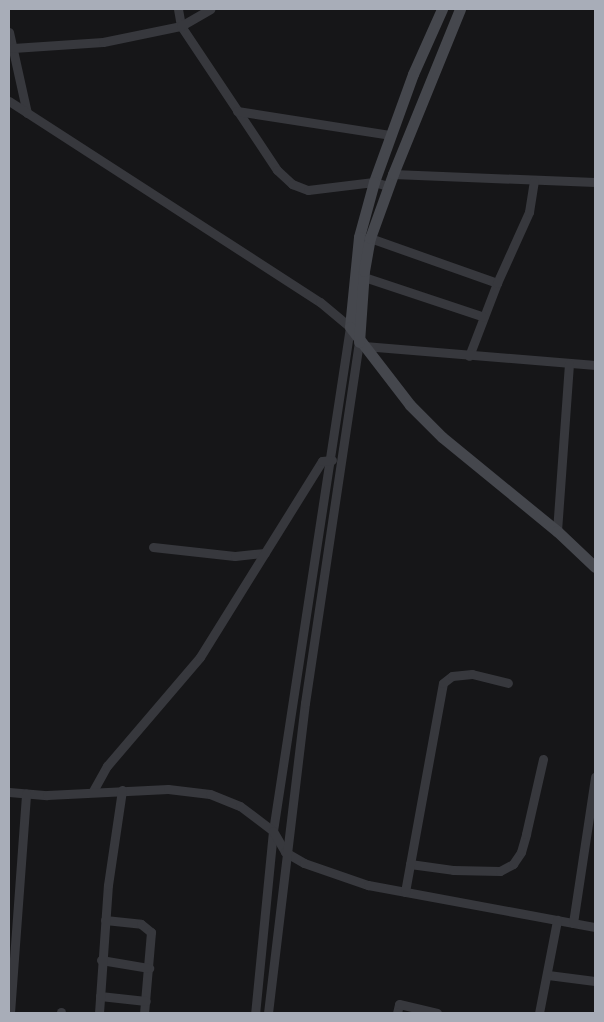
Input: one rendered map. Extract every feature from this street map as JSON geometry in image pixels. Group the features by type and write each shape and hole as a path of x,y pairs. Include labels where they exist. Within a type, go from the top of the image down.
{"street":[{"path":"178,9 181,26 277,170 292,184 308,190 374,182 388,186"},
{"path":"12,48 103,42 181,26 211,9"},
{"path":"255,1013 273,831 332,460 350,327 358,237 374,182 391,135 442,9"},
{"path":"268,1013 285,852 361,344 364,277 370,238 392,174 460,9"},
{"path":"9,32 27,113"},
{"path":"9,101 320,302 350,327 361,344 410,405 442,437 557,531 595,567"},
{"path":"237,111 391,135"},
{"path":"392,174 595,182"},
{"path":"468,356 497,283 529,212 534,181"},
{"path":"370,238 497,283"},
{"path":"364,277 484,317"},
{"path":"361,344 468,356 595,365"},
{"path":"557,531 569,363"},
{"path":"93,791 107,766 200,657 322,461 332,460"},
{"path":"153,547 235,556 264,553"},
{"path":"405,892 443,683 452,676 472,674 508,683"},
{"path":"410,864 453,870 500,871 513,864 521,852 543,758"},
{"path":"573,923 595,777"},
{"path":"9,792 26,794 168,789 210,794 240,806 273,831 285,852 304,863 368,885 595,927"},
{"path":"99,1013 100,960 122,790"},
{"path":"10,1013 26,794"},
{"path":"105,920 149,928 149,968 144,1013"},
{"path":"539,1013 558,920"},
{"path":"100,960 149,968"},
{"path":"548,975 595,981"},
{"path":"100,996 146,1001"},
{"path":"397,1013 399,1004 437,1013"}]}
